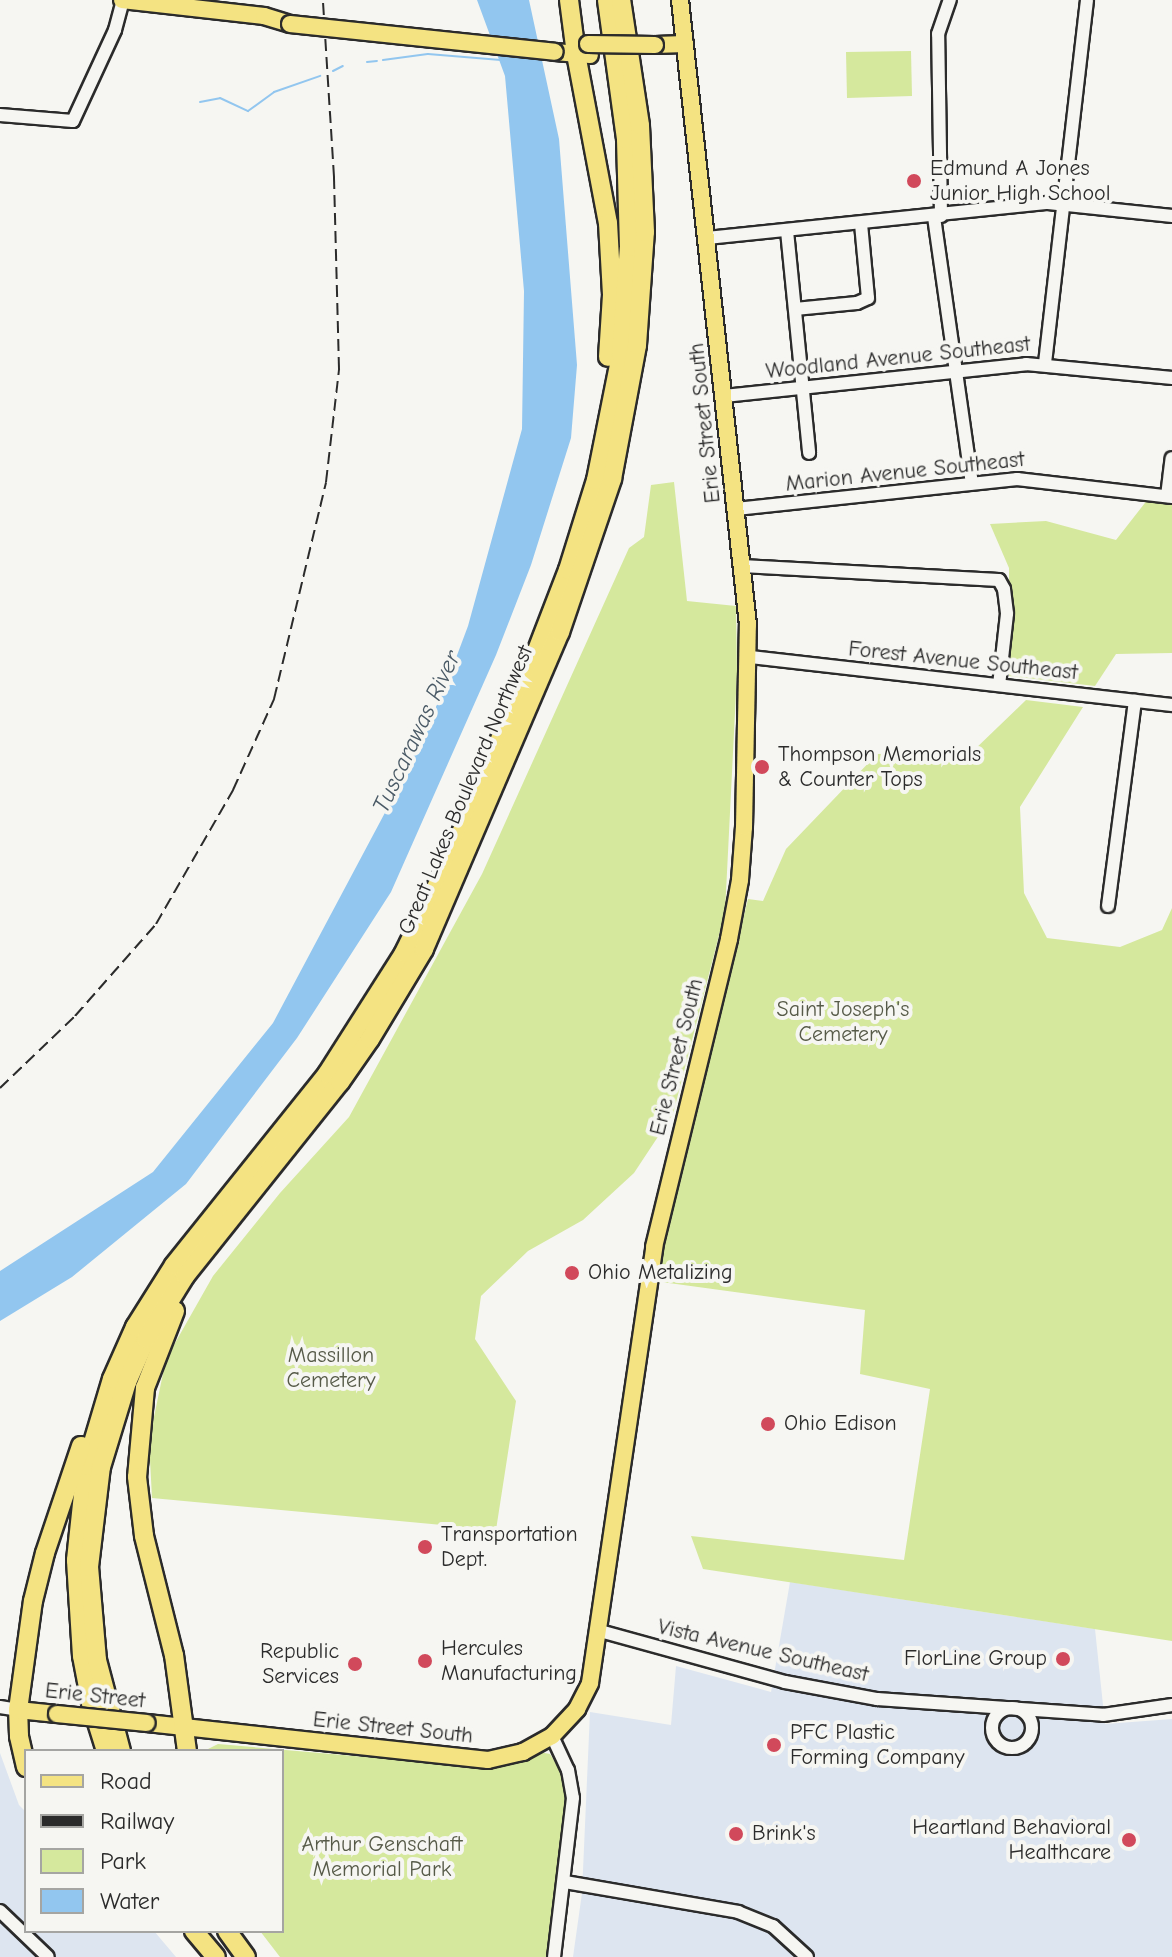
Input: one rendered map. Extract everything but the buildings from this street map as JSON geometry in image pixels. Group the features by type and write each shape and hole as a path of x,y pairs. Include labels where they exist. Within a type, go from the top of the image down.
{"highway":[{"path":"568,570 572,536 602,413 612,295 606,211 582,49 569,0"},
{"name":"Great Lakes Boulevard Northwest","path":"105,1749 91,1703 82,1656 76,1585 78,1519 86,1466 112,1379 135,1327 204,1226 327,1074 404,953 451,857 568,570 609,425 628,283 626,139 607,0"},
{"name":"Great Lakes Boulevard Northwest","path":"120,1749 102,1685 90,1590 93,1514 105,1449 127,1382 158,1318 203,1249 370,1039 424,949 560,632 595,534 625,420 637,345 644,268 640,125 621,0"},
{"path":"187,1749 172,1644 140,1512 137,1459 140,1414 153,1359 173,1315 272,1166"},
{"path":"24,1758 9,1708 45,1553 100,1394 146,1297 169,1263 204,1226"},
{"path":"196,1933 216,1957"},
{"path":"210,1933 228,1957"},
{"path":"228,1933 246,1957"},
{"path":"242,1933 256,1957"}],"main road":[{"path":"123,0 554,47 685,49"},
{"name":"Erie Street South","path":"185,1728 477,1760 512,1756 552,1736 583,1699 594,1672 654,1247 740,880 750,657 680,0"},
{"name":"Erie Street","path":"9,1708 185,1728"}],"street":[{"path":"0,115 73,121 115,30 123,0"},
{"path":"950,0 938,34 937,216 954,371 972,483"},
{"path":"1045,363 1087,0"},
{"path":"707,238 1063,203 1172,216"},
{"path":"795,309 857,303 868,298 861,224"},
{"path":"787,231 809,453"},
{"name":"Woodland Avenue Southeast","path":"724,396 1045,363 1172,378"},
{"path":"1170,497 1172,458"},
{"name":"Marion Avenue Southeast","path":"736,509 972,483 1039,479 1170,497"},
{"path":"742,566 999,580 1004,589 1007,614 999,685"},
{"name":"Forest Avenue Southeast","path":"750,657 1172,705"},
{"path":"1108,906 1135,701"},
{"name":"Vista Avenue Southeast","path":"600,1631 785,1682 902,1702 1103,1715 1172,1707"},
{"path":"552,1736 568,1770 573,1798 554,1957"},
{"path":"565,1882 738,1912 773,1926 807,1957"},
{"path":"0,1911 48,1957"}],"shaded area":[{"path":"790,1582 1095,1629 1105,1724 1172,1719 1172,1957 573,1957 582,1893 590,1712 671,1725 676,1666 771,1692"},
{"path":"0,1753 19,1805 24,1810 24,1933 156,1933 176,1957 0,1957"}],"green space":[{"path":"911,51 912,96 847,98 846,52"},
{"name":"Massillon Cemetery","path":"674,482 687,601 736,606 737,673 725,912 673,1114 634,1173 583,1220 528,1251 481,1296 475,1339 516,1401 496,1530 152,1498 149,1441 166,1359 213,1276 280,1193 349,1117 482,874 629,548 644,537 651,485"},
{"path":"1148,499 1172,502 1172,653 1116,654 1095,686 1009,676 1009,568 990,524 1046,521 1116,540"},
{"name":"Saint Joseph's Cemetery","path":"1026,700 1083,707 1020,807 1024,893 1047,938 1120,947 1162,930 1172,908 1172,1641 703,1569 691,1536 904,1560 930,1389 860,1374 865,1310 654,1281 748,899 763,901 786,849 877,754 972,752"},
{"name":"Arthur Genschaft Memorial Park","path":"218,1744 275,1749 208,1749"},
{"name":"Arthur Genschaft Memorial Park","path":"284,1750 469,1766 519,1761 539,1752 550,1754 563,1775 568,1806 549,1957 280,1957 262,1933 284,1933"}],"water":[{"path":"477,0 529,0 559,139 577,365 571,438 531,565 496,655 391,892 297,1038 186,1184 72,1277 0,1321 0,1271 153,1172 273,1023 388,807 444,690 468,626 522,429 524,291 505,76"}],"waterway":[{"path":"383,60 428,54 501,60"},
{"path":"367,62 377,61"},
{"path":"333,71 343,66"},
{"path":"200,102 220,98 248,111 274,92 320,76"}],"railway":[{"path":"0,1088 75,1016 156,924 233,790 274,699 326,482 339,369 334,177 323,0"}],"place":[{"name":"Edmund A Jones Junior High School","path":"914,181"},
{"name":"Thompson Memorials & Counter Tops","path":"762,767"},
{"name":"Ohio Metalizing","path":"572,1273"},
{"name":"Ohio Edison","path":"768,1424"},
{"name":"Transportation Dept.","path":"425,1547"},
{"name":"FlorLine Group","path":"1063,1659"},
{"name":"Hercules Manufacturing","path":"425,1661"},
{"name":"Republic Services","path":"355,1664"},
{"name":"PFC Plastic Forming Company","path":"774,1745"},
{"name":"Brink's","path":"736,1834"},
{"name":"Heartland Behavioral Healthcare","path":"1129,1840"}],"water label":[{"name":"Tuscarawas River","path":"417,732"}]}
